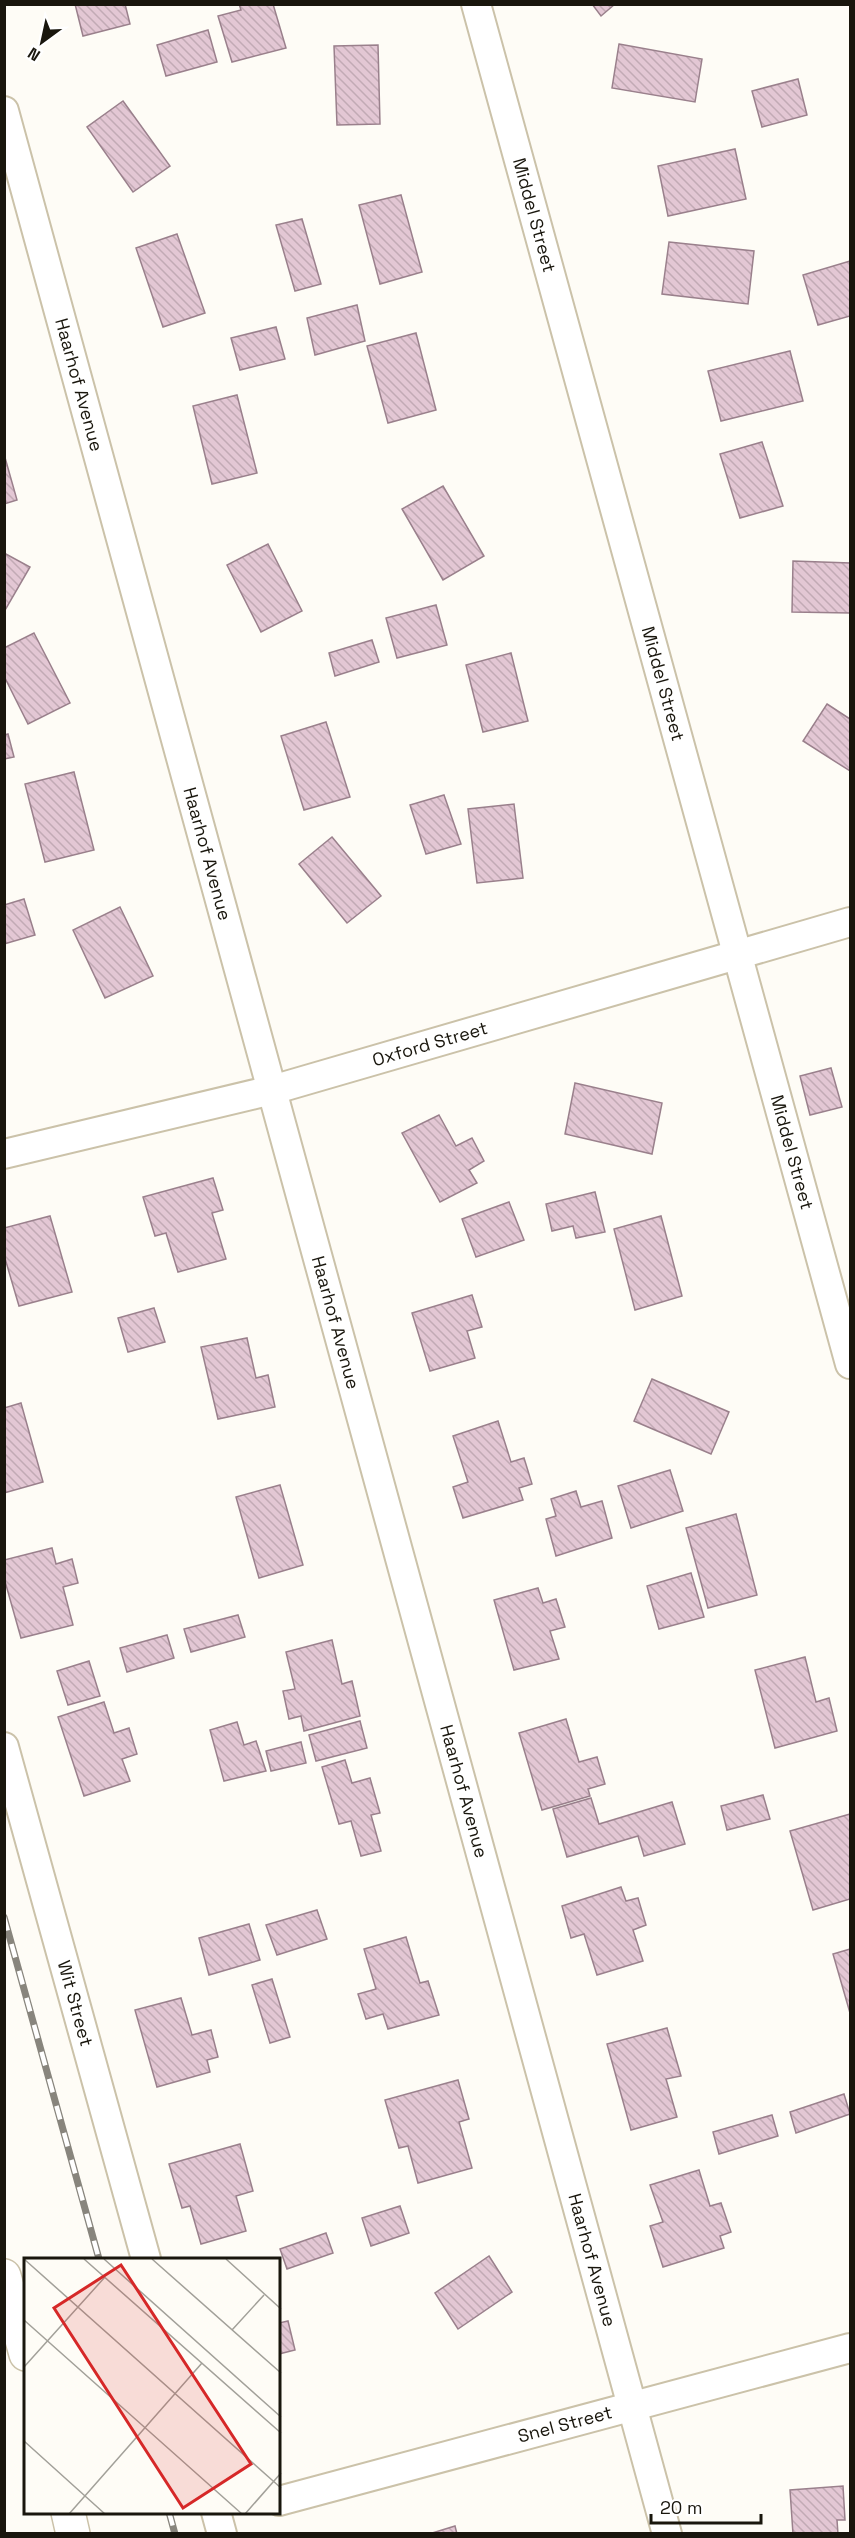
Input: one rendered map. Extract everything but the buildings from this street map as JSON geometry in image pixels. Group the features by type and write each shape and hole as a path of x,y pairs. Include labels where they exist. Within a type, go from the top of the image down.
{"street":[{"name":"Middel Street","path":"476,4 850,1364"},
{"name":"Haarhof Avenue","path":"4,111 667,2534"},
{"name":"Oxford Street","path":"4,1154 272,1090 850,922"},
{"name":"Wit Street","path":"4,1747 146,2258"},
{"path":"4,2276 24,2347"},
{"name":"Snel Street","path":"280,2501 850,2348"},
{"path":"69,2514 74,2534"}],"railway":[{"path":"4,1917 99,2258"},
{"path":"170,2514 175,2534"}]}
